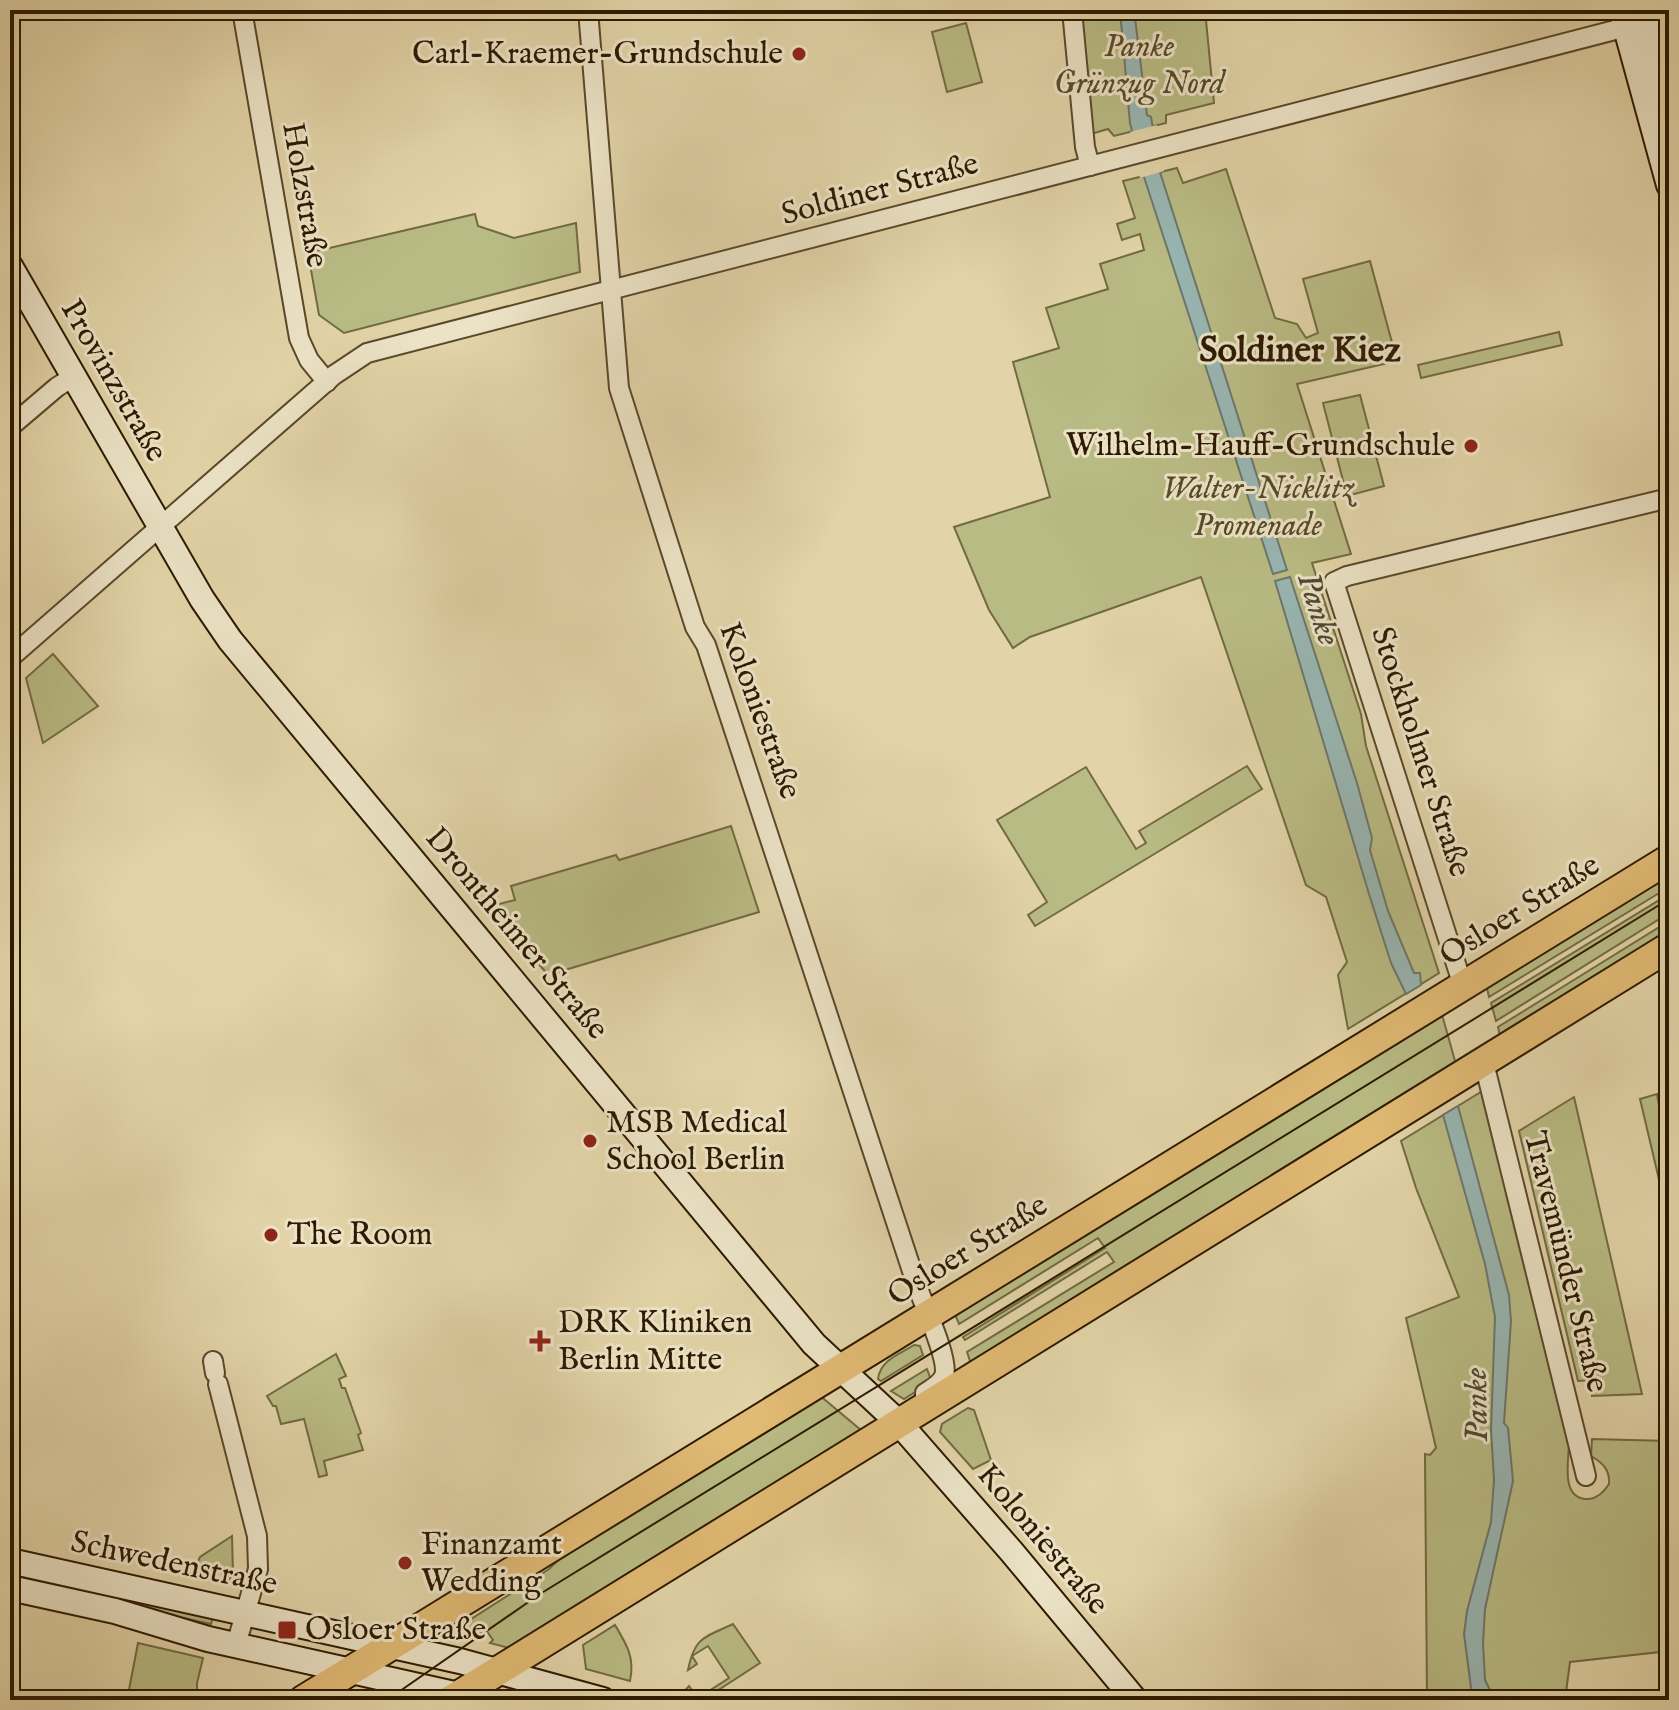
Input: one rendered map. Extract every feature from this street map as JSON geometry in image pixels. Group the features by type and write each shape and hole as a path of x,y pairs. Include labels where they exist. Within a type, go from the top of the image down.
{"main road":[{"path":"1641,17 1669,185"},
{"path":"1652,80 1669,102"},
{"name":"Provinzstraße","path":"10,266 161,527"},
{"name":"Drontheimer Straße","path":"161,527 202,599 230,640 814,1344 899,1423"},
{"name":"Osloer Straße","path":"303,1700 1669,859"},
{"path":"463,1698 497,1671 1669,947"},
{"name":"Koloniestraße","path":"899,1423 1135,1700"},
{"name":"Schwedenstraße","path":"10,1561 392,1646 603,1700"},
{"name":"Schwedenstraße","path":"10,1588 115,1611 185,1633 463,1698"}],"street":[{"name":"Holzstraße","path":"242,10 299,338 309,360 327,382"},
{"name":"Koloniestraße","path":"588,10 619,388 695,627 706,645 945,1370 938,1384 925,1393 923,1408"},
{"path":"1072,10 1085,147 1090,166"},
{"name":"Soldiner Straße","path":"10,658 327,382 367,353 1090,166 1641,17"},
{"path":"10,427 73,377"},
{"name":"Stockholmer Straße","path":"1463,986 1334,582 1347,576 1669,498"},
{"name":"Travemünder Straße","path":"1484,1063 1586,1476"},
{"path":"215,1373 257,1536 258,1569 236,1645"}],"green space":[{"name":"Panke Grünzug Nord","path":"1079,10 1205,10 1214,103 1166,115 1166,123 1114,136 1108,129 1091,134"},
{"path":"966,23 982,82 947,92 932,32"},
{"name":"Walter-Nicklitz Promenade","path":"1177,168 1183,183 1226,169 1275,318 1297,324 1306,338 1318,333 1303,279 1370,261 1397,361 1297,384 1351,554 1312,563 1361,714 1366,746 1439,973 1348,1029 1338,975 1347,962 1326,897 1306,885 1201,577 1030,637 1013,648 989,610 954,527 1050,497 1013,362 1059,348 1046,308 1108,289 1100,264 1144,250 1140,234 1122,240 1117,224 1135,218 1123,181"},
{"path":"475,214 478,226 514,238 576,223 580,272 344,333 319,315 308,253"},
{"path":"1559,332 1562,345 1421,378 1418,365"},
{"path":"1360,395 1384,486 1347,496 1323,403"},
{"path":"53,654 98,706 43,743 26,678"},
{"path":"1247,766 1262,789 1035,926 1028,915 1047,902 997,820 1086,767 1136,849 1146,843 1139,831"},
{"path":"731,826 759,912 548,975 491,906 515,900 511,886 616,855 619,860"},
{"path":"1669,870 1669,887 1489,997 1486,984"},
{"path":"1666,896 1669,913 1496,1021 1491,1003"},
{"path":"1669,921 1669,936 1501,1041 1498,1027"},
{"path":"1441,1011 1457,1068 972,1367 967,1352 1114,1262 1107,1252 965,1340 963,1337 1105,1248 1098,1238 959,1324 954,1312"},
{"path":"1484,1090 1569,1440 1568,1476 1573,1493 1589,1499 1600,1494 1609,1484 1605,1467 1591,1456 1592,1439 1669,1441 1669,1651 1570,1662 1565,1700 1427,1700 1425,1454 1430,1455 1436,1448 1406,1318 1459,1297 1401,1141"},
{"path":"1657,1094 1660,1110 1669,1108 1669,1222 1640,1099"},
{"path":"1574,1097 1642,1394 1592,1396 1593,1380 1578,1381 1519,1131"},
{"path":"914,1345 920,1346 923,1355 881,1381 878,1379 887,1362"},
{"path":"336,1354 346,1376 339,1379 361,1433 358,1435 363,1450 324,1461 327,1475 319,1477 304,1419 281,1424 276,1406 267,1396"},
{"path":"927,1369 931,1380 928,1384 904,1399 891,1391"},
{"path":"818,1394 862,1431 513,1649 490,1643 493,1640 488,1633 484,1636 481,1632 473,1638 451,1632 549,1569 573,1546"},
{"path":"968,1408 974,1410 991,1460 973,1469 940,1432 942,1424"},
{"path":"232,1536 233,1575 226,1582 221,1582 223,1570 197,1564 200,1557"},
{"path":"10,1569 214,1614 211,1624 10,1580"},
{"path":"733,1624 760,1663 703,1700 681,1695 689,1686 698,1698 729,1678 708,1646 692,1656 702,1640"},
{"path":"615,1625 629,1652 630,1681 586,1669 583,1645"},
{"path":"138,1643 203,1658 197,1683 197,1700 127,1700"},
{"path":"692,1656 697,1664 688,1670 691,1659"}],"water":[{"path":"1120,10 1134,10 1147,115 1151,117 1160,172 1287,570 1273,574 1144,177 1130,123"},
{"path":"1290,577 1357,783 1372,838 1370,850 1388,911 1414,973 1420,973 1421,985 1406,994 1391,963 1369,894 1275,581"},
{"path":"1458,1106 1509,1295 1511,1321 1504,1423 1508,1428 1513,1481 1485,1609 1483,1643 1485,1680 1495,1700 1476,1700 1471,1688 1464,1634 1467,1611 1491,1522 1495,1317 1485,1264 1443,1115"}],"pier":[{"path":"1157,125 1164,171 1140,178 1130,132"}],"tram line":[{"path":"387,1700 540,1594 1669,899"}],"place":[{"name":"Carl-Kraemer-Grundschule","path":"799,54"},
{"name":"Wilhelm-Hauff-Grundschule","path":"1471,446"},
{"name":"MSB Medical School Berlin","path":"590,1141"},
{"name":"The Room","path":"271,1235"},
{"name":"DRK Kliniken Berlin Mitte","path":"540,1341"},
{"name":"Finanzamt Wedding","path":"405,1563"},
{"name":"Osloer Straße","path":"287,1630"}],"district":[{"name":"Soldiner Kiez","path":"1300,351"}],"water label":[{"name":"Panke","path":"1318,609"},
{"name":"Panke","path":"1477,1405"}]}
